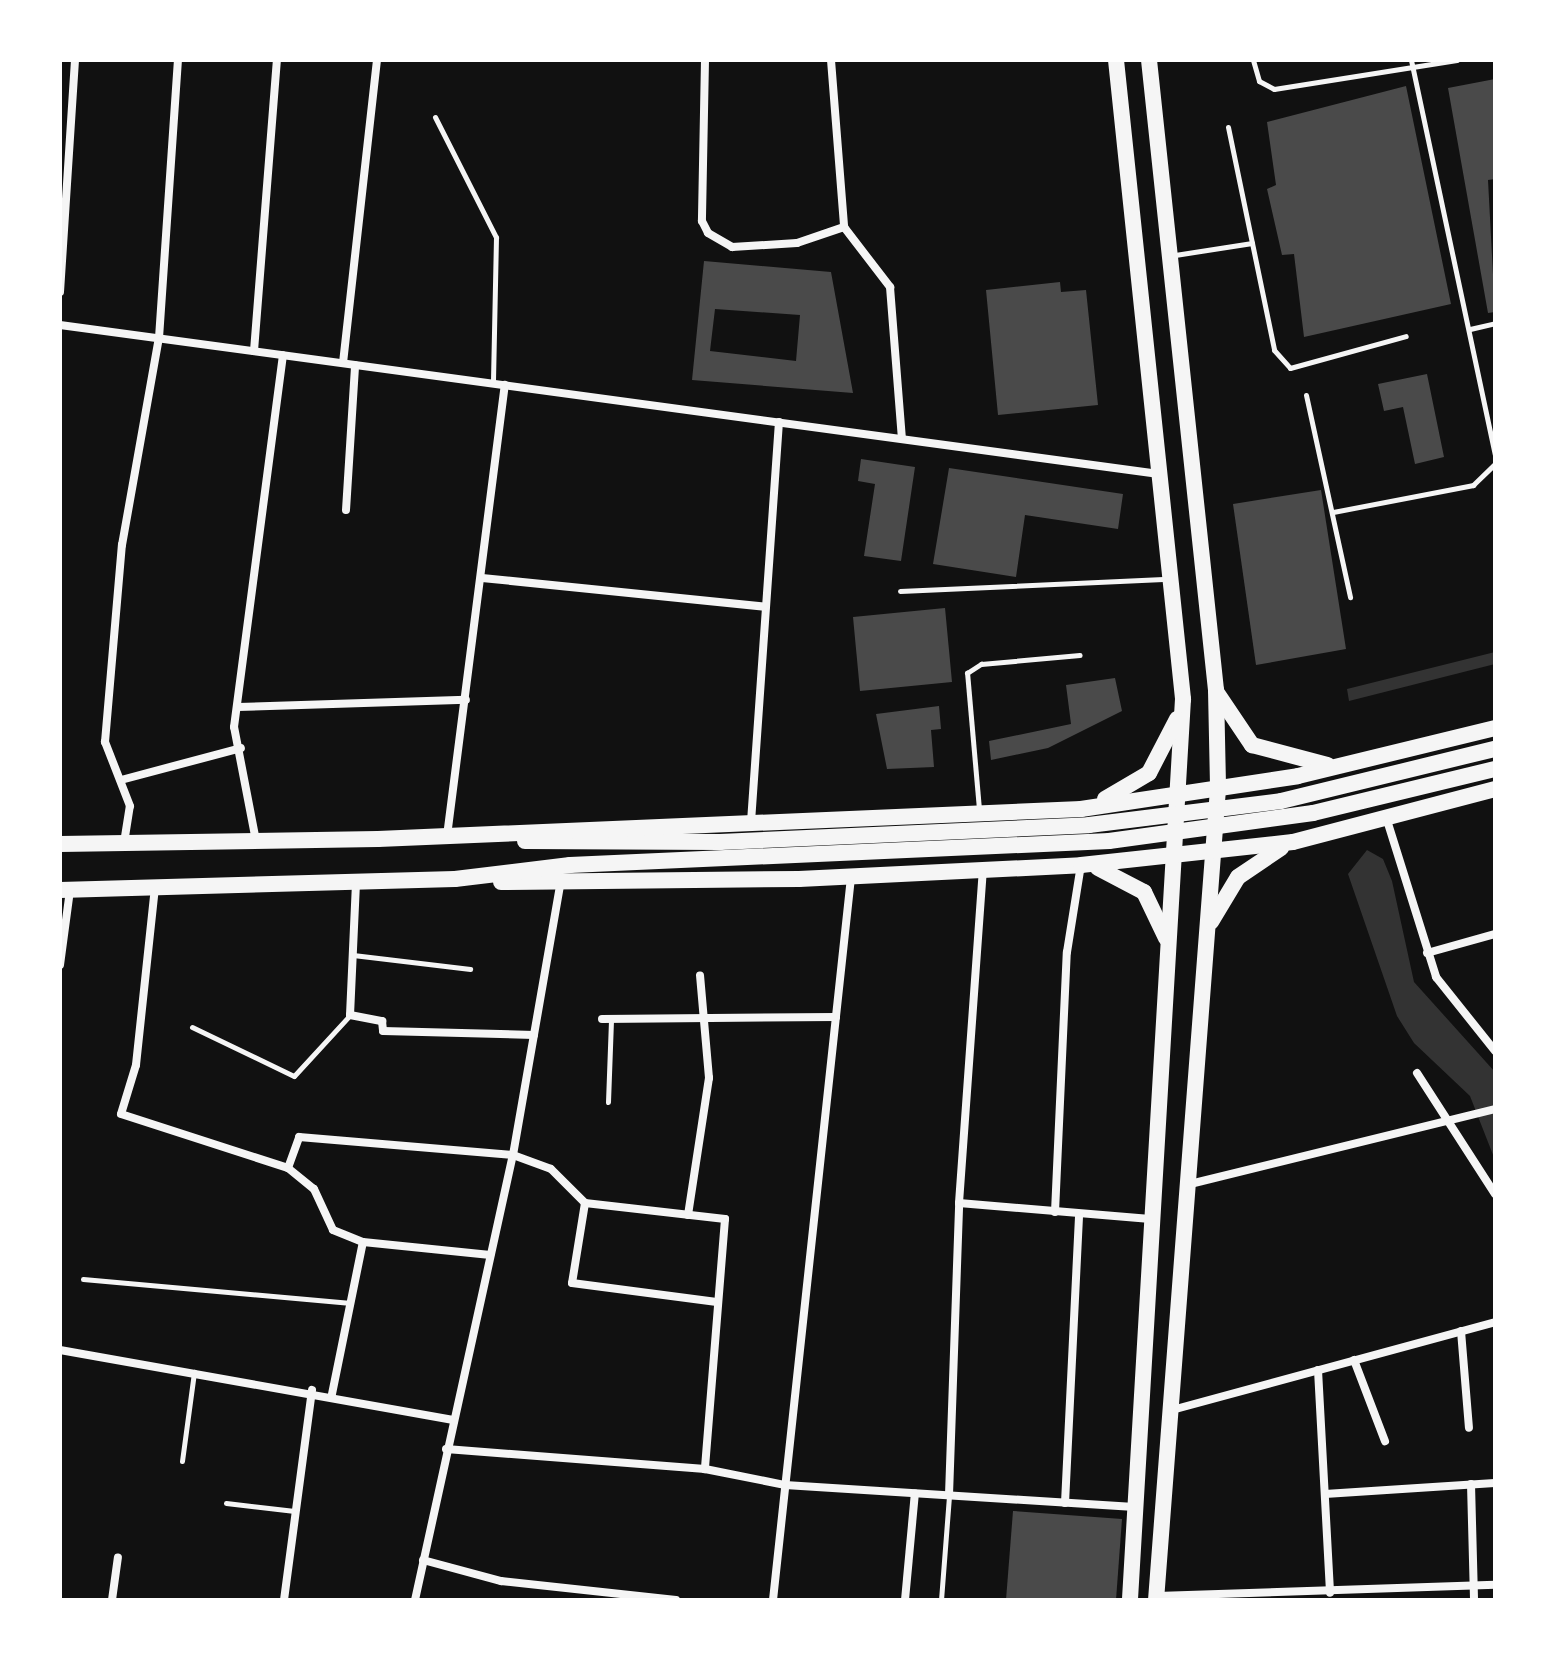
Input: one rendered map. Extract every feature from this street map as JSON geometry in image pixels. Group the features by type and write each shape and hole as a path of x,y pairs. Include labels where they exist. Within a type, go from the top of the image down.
{"main road":[{"path":"1116,60 1183,698 1130,1600"},
{"path":"1149,60 1216,690 1218,789 1185,1185 1172,1410 1156,1598"},
{"path":"1216,690 1252,745 1336,767"},
{"path":"1081,809 1149,773 1183,698"},
{"path":"60,844 447,836 1081,809 1179,796 1336,767 1495,728"},
{"path":"447,836 720,842 1089,825 1281,801 1495,749"},
{"path":"65,890 455,879 570,865 1170,835 1313,813 1495,769"},
{"path":"455,879 560,885 1081,865 1293,842 1495,789"},
{"path":"1206,934 1238,877 1293,842"},
{"path":"1081,865 1117,872 1144,892 1162,920 1170,955"}],"street":[{"path":"60,292 75,60"},
{"path":"124,843 130,806 105,742 122,545 159,338 178,60"},
{"path":"254,351 277,60"},
{"path":"343,363 377,60"},
{"path":"705,60 702,221 708,233 732,247 797,243 844,227"},
{"path":"831,60 844,227 890,287 902,439"},
{"path":"60,325 1160,474"},
{"path":"256,841 241,748 234,727 283,355"},
{"path":"346,510 355,365"},
{"path":"447,836 505,385"},
{"path":"751,822 779,422"},
{"path":"482,578 766,607"},
{"path":"238,707 466,700"},
{"path":"121,780 241,748"},
{"path":"1386,817 1436,977 1495,1051"},
{"path":"1055,1212 1067,952 1081,865"},
{"path":"949,1495 959,1203 983,870"},
{"path":"773,1600 851,876"},
{"path":"356,883 350,1015 382,1021 383,1031 534,1035"},
{"path":"415,1600 452,1420 513,1155 560,885"},
{"path":"155,887 136,1065 121,1114 288,1168 314,1189 333,1230 363,1242 490,1255"},
{"path":"60,965 65,890"},
{"path":"1427,953 1495,934"},
{"path":"688,1215 709,1078 700,975"},
{"path":"607,1019 836,1017"},
{"path":"1417,1073 1454,1121 1495,1194"},
{"path":"1185,1185 1495,1109"},
{"path":"288,1168 299,1137 513,1155 551,1169 585,1203 725,1219 705,1469"},
{"path":"585,1203 572,1283 717,1302"},
{"path":"959,1203 1150,1219"},
{"path":"1065,1503 1079,1214"},
{"path":"332,1394 363,1242"},
{"path":"1172,1410 1495,1322"},
{"path":"1461,1331 1469,1428"},
{"path":"60,1350 312,1390 452,1420"},
{"path":"1354,1360 1385,1441"},
{"path":"1318,1370 1330,1593"},
{"path":"284,1600 312,1390"},
{"path":"446,1449 705,1469 785,1485 1134,1507"},
{"path":"1325,1494 1495,1483"},
{"path":"1471,1484 1474,1600"},
{"path":"905,1600 915,1493"},
{"path":"112,1600 118,1557"},
{"path":"423,1560 501,1581 676,1600"},
{"path":"1156,1598 1318,1597 1330,1593 1495,1585"},
{"path":"1410,1589 1411,1600"}],"lane":[{"path":"1253,60 1259,81 1274,89 1457,60"},
{"path":"1411,60 1495,454"},
{"path":"435,117 485,203 496,237 493,384"},
{"path":"1228,127 1274,350 1290,368 1406,336"},
{"path":"1170,256 1252,243"},
{"path":"1470,329 1495,323"},
{"path":"1306,395 1350,597"},
{"path":"1333,512 1473,485 1495,464"},
{"path":"900,591 1170,579"},
{"path":"979,814 967,673 981,664 1080,655"},
{"path":"352,955 470,969"},
{"path":"192,1027 294,1076 350,1015"},
{"path":"607,1019 608,1102"},
{"path":"83,1279 351,1303"},
{"path":"182,1461 194,1372"},
{"path":"941,1600 949,1495"},
{"path":"226,1503 296,1511"}],"shaded area":[{"path":"1495,652 1495,664 1349,701 1347,689"},
{"path":"1367,850 1383,859 1392,881 1414,982 1495,1072 1495,1160 1470,1096 1414,1043 1397,1016 1348,874"}],"building":[{"path":"1495,79 1495,179 1488,180 1495,312 1488,313 1448,88"},
{"path":"1406,86 1451,304 1304,337 1294,254 1282,255 1267,189 1276,185 1267,122"},
{"path":"704,261 831,272 853,393 692,380","holes":["715,309 800,315 796,361 710,351"]},
{"path":"1060,282 1061,292 1086,290 1098,405 998,415 986,290"},
{"path":"1427,374 1444,457 1415,464 1403,407 1384,411 1378,384"},
{"path":"861,459 915,467 901,561 864,556 875,484 858,481"},
{"path":"949,468 1123,494 1118,529 1025,515 1016,577 933,564"},
{"path":"1321,490 1346,649 1256,665 1233,504"},
{"path":"945,608 952,682 860,691 853,617"},
{"path":"1115,678 1122,711 1048,748 991,760 989,741 1071,724 1066,685"},
{"path":"939,706 941,729 931,730 934,767 887,769 876,714"},
{"path":"1013,1511 1122,1519 1116,1600 1006,1600"}]}
